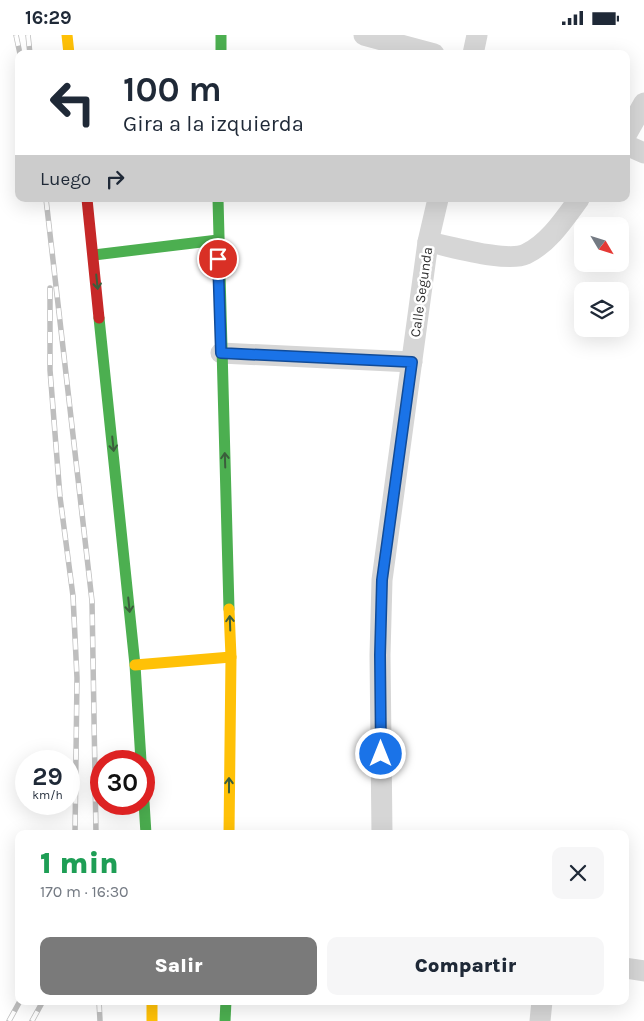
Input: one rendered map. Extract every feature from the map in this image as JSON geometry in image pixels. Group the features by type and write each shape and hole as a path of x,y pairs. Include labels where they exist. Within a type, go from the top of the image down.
{"main road":[{"path":"67,35 69,50"},
{"path":"221,35 221,50"},
{"path":"87,202 135,665 140,750"},
{"path":"218,202 231,657 229,830"},
{"path":"94,255 218,240"},
{"path":"135,665 231,657"},
{"path":"145,815 146,830"},
{"path":"152,1005 152,1021"},
{"path":"225,1021 226,1005"}],"street":[{"path":"364,35 419,50"},
{"path":"474,50 477,35"},
{"path":"630,128 644,103"},
{"path":"630,147 644,153"},
{"name":"Calle Segunda","path":"382,830 380,655 382,580 428,242 437,202"},
{"path":"428,242 498,257 525,255 541,244 562,222 577,202"},
{"path":"221,353 412,362"},
{"path":"629,969 644,971"},
{"path":"540,1021 542,1005"}],"railway":[{"path":"16,35 19,50"},
{"path":"28,35 30,50"},
{"path":"46,202 92,601 96,830"},
{"path":"50,288 50,370 60,497 73,596 77,678 75,830"},
{"path":"9,1021 18,1005"},
{"path":"32,1021 41,1005"},
{"path":"99,1005 100,1021"}],"traffic: fast":[{"path":"221,35 221,50"},
{"path":"218,202 229,609"},
{"path":"94,255 218,240"},
{"path":"99,318 135,665 140,750"},
{"path":"145,815 146,830"},
{"path":"225,1021 226,1005"}],"traffic: slow":[{"path":"67,35 69,50"},
{"path":"229,609 231,657 229,830"},
{"path":"135,665 231,657"},
{"path":"152,1005 152,1021"}],"traffic: jam":[{"path":"87,202 99,318"}],"route":[{"path":"218,259 221,353 412,362 382,580 380,655 381,754"}]}
